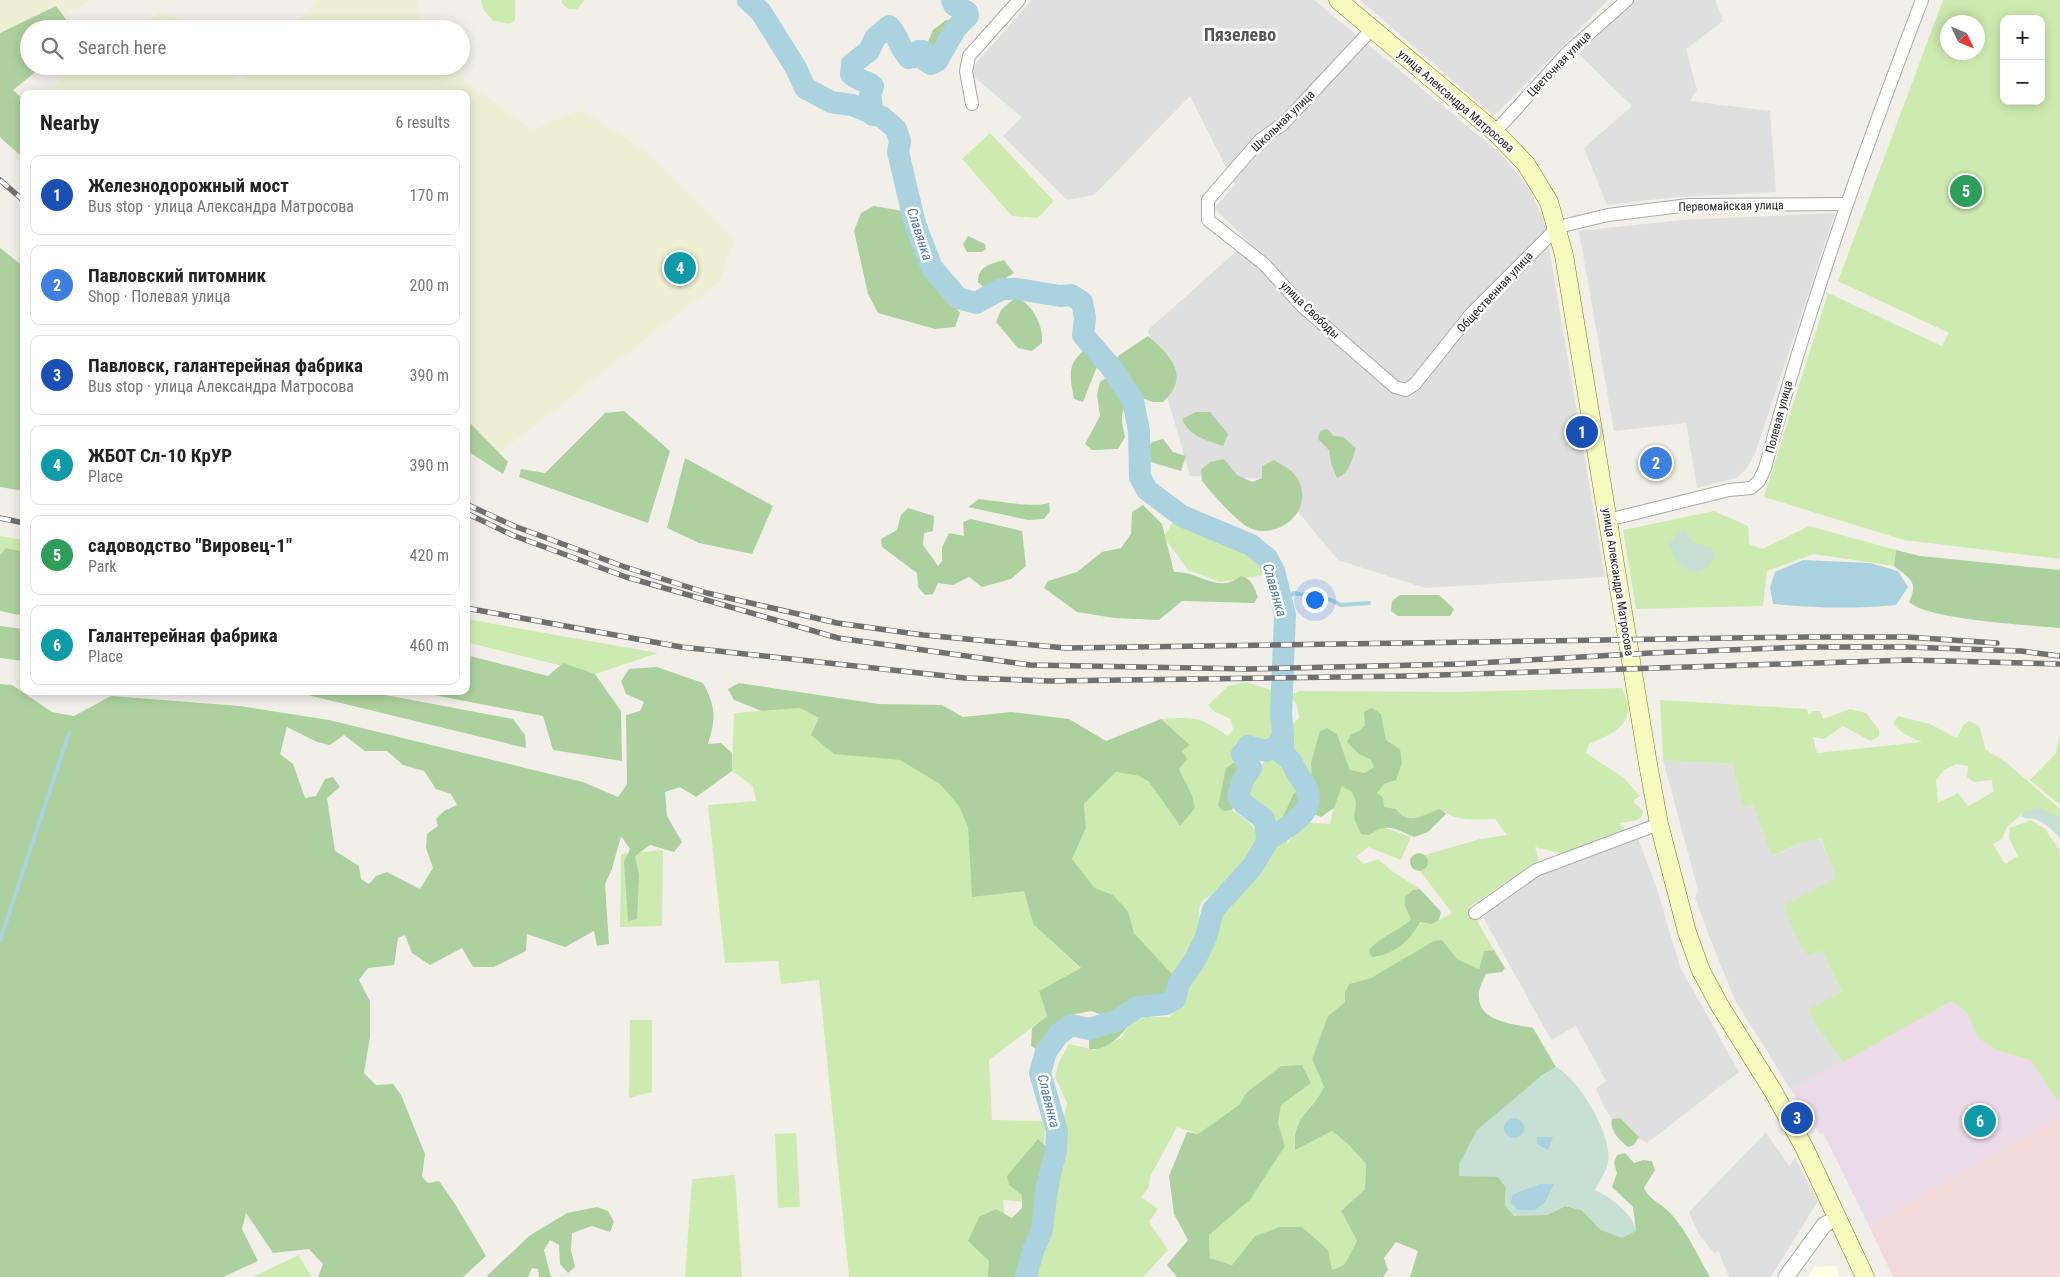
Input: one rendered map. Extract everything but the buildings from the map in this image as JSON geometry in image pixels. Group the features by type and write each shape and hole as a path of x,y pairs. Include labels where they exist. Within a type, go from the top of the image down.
{"main road":[{"name":"улица Александра Матросова","path":"1344,2 1372,29 1495,132 1521,158 1539,182 1558,226 1659,824 1687,932 1702,972 1720,1006 1795,1131 1838,1217 1865,1277"}],"street":[{"path":"972,104 966,71 969,56 1019,0"},
{"name":"Цветочная улица","path":"1495,132 1567,53 1627,0"},
{"name":"Полевая улица","path":"1608,520 1729,490 1751,488 1759,481 1765,468 1788,381 1846,204 1922,0"},
{"name":"Школьная улица","path":"1208,220 1208,200 1260,140 1283,124 1372,29"},
{"name":"Первомайская улица","path":"1558,226 1608,215 1689,205 1846,204"},
{"name":"улица Свободы","path":"1208,220 1264,264 1303,307 1395,387 1406,390 1415,384"},
{"name":"Общественная улица","path":"1415,384 1471,314 1558,226"},
{"path":"1475,913 1536,870 1659,824"},
{"path":"1786,1277 1813,1237 1824,1225 1838,1217"}],"shaded area":[{"path":"0,0 92,0 51,20 20,20 20,34 0,45"},
{"path":"317,0 417,0 422,20 300,20"},
{"path":"1032,0 1314,0 1500,153 1528,187 1544,219 1605,577 1425,588 1338,560 1271,479 1190,476 1148,330 1248,241 1214,208 1235,185 1190,96 1094,195 1067,200 1003,136 1022,117 968,72"},
{"path":"1360,0 1608,0 1494,116"},
{"path":"1632,0 1715,0 1723,21 1686,49 1697,90 1690,101 1770,111 1776,192 1677,197 1607,205 1584,148 1632,106 1577,52"},
{"path":"161,12 185,20 148,20"},
{"path":"65,75 235,75 239,81 246,75 457,75 532,130 580,109 643,150 735,240 719,282 499,453 470,434 470,90 52,90"},
{"path":"1835,213 1755,454 1747,468 1737,478 1697,488 1686,423 1614,431 1579,231 1681,220"},
{"path":"1685,530 1693,542 1712,548 1714,557 1707,568 1693,573 1675,557 1669,544 1678,533"},
{"path":"1663,760 1732,764 1743,808 1756,802 1773,856 1819,835 1837,878 1784,905 1808,956 1822,951 1842,992 1816,1026 1843,1062 1791,1090 1735,1000 1711,941 1695,898 1698,890"},
{"path":"2039,808 2060,817 2060,838 2043,823 2021,816 2024,812"},
{"path":"1637,836 1656,886 1680,967 1739,1072 1647,1143 1614,1122 1605,1109 1596,1089 1606,1081 1576,1026 1551,1040 1483,917 1487,910 1533,878"},
{"path":"1952,1001 1967,1013 1979,1038 1996,1050 2030,1060 2060,1104 2060,1117 1869,1226 1823,1133 1820,1134 1791,1090"},
{"path":"1556,1067 1575,1083 1600,1124 1608,1151 1608,1162 1605,1173 1595,1190 1620,1206 1634,1224 1636,1231 1622,1238 1601,1230 1582,1210 1565,1206 1547,1215 1514,1216 1505,1206 1506,1187 1498,1177 1459,1176 1459,1164 1477,1130 1541,1076"},
{"path":"2060,1117 2060,1277 1893,1277 1869,1226"},
{"path":"1766,1132 1789,1166 1795,1158 1818,1201 1771,1277 1729,1277 1718,1250 1715,1254 1698,1233 1689,1212"},
{"path":"1836,1266 1840,1277 1808,1277 1814,1267"}],"green space":[{"path":"481,0 515,0 515,20 510,24 493,21 483,9"},
{"path":"562,0 585,0 577,9 568,9 562,3"},
{"path":"1943,0 2060,0 2060,559 1904,540 1764,497 1828,293 1942,346 1949,333 1838,281"},
{"path":"56,6 66,20 27,20"},
{"path":"946,20 954,22 961,32 952,47 937,57 925,49 933,30"},
{"path":"20,23 20,75 32,75 13,90 20,96 20,155 0,137 0,33"},
{"path":"990,133 1054,201 1038,218 1012,216 962,159"},
{"path":"874,206 903,211 925,267 960,313 955,327 935,329 878,313 868,294 854,231 861,213"},
{"path":"968,236 985,244 986,249 982,252 967,252 963,244"},
{"path":"0,248 20,264 20,490 0,487"},
{"path":"1004,260 1014,273 986,290 978,282 980,272 986,266"},
{"path":"1016,297 1032,310 1039,322 1042,343 1032,351 1018,348 996,322 1001,310"},
{"path":"1148,336 1164,351 1175,367 1177,375 1176,384 1163,402 1153,402 1136,396 1130,401 1122,414 1125,437 1118,449 1092,450 1085,444 1100,416 1097,395 1100,382 1114,372 1118,356"},
{"path":"1086,349 1100,359 1083,402 1074,399 1071,371 1075,360"},
{"path":"624,411 670,451 648,523 519,477 521,469 545,473 605,413"},
{"path":"1196,412 1210,412 1228,434 1223,446 1199,437 1185,425 1182,419"},
{"path":"470,423 508,462 503,474 470,453"},
{"path":"1327,429 1334,436 1343,437 1356,448 1348,469 1337,478 1331,463 1329,450 1318,439 1320,431"},
{"path":"1163,439 1173,452 1186,456 1181,471 1151,462 1146,454 1152,442"},
{"path":"685,458 773,506 752,554 699,543 667,528"},
{"path":"1224,459 1237,475 1252,482 1262,478 1262,466 1274,460 1291,471 1301,486 1302,497 1300,507 1295,516 1287,523 1267,531 1255,530 1242,523 1202,481 1201,470 1210,462"},
{"path":"979,499 1025,504 1049,503 1050,511 1044,519 1028,520 968,507"},
{"path":"1143,505 1162,524 1174,572 1191,574 1216,583 1233,581 1241,576 1245,577 1252,584 1258,597 1254,603 1182,601 1159,620 1114,618 1077,612 1044,588 1048,581 1077,572 1102,552 1121,548 1131,534 1132,512"},
{"path":"908,508 934,516 933,531 924,533 923,545 938,566 942,561 942,547 949,533 964,536 963,522 971,519 1022,531 1026,566 1011,579 982,587 969,577 953,585 938,583 933,594 925,595 918,587 917,573 882,547 881,539 897,530 901,515"},
{"path":"1714,511 1748,526 1749,544 1762,549 1809,526 1896,550 1894,566 1814,554 1767,571 1763,606 1636,609 1623,530"},
{"path":"1174,520 1261,556 1270,574 1221,582 1188,570 1164,537"},
{"path":"0,536 20,539 20,573 0,569"},
{"path":"6,548 20,551 20,615 0,611 0,555"},
{"path":"1896,550 1920,556 2060,570 2060,628 1980,621 1920,608 1909,602 1913,589 1911,581 1894,566"},
{"path":"1400,595 1439,595 1454,609 1450,616 1398,616 1391,611 1392,601"},
{"path":"470,620 658,653 595,674 470,643"},
{"path":"0,626 20,628 20,660 0,658"},
{"path":"470,656 548,676 563,663 595,674 621,711 622,761 553,750 543,716 434,695 470,695"},
{"path":"657,667 703,683 710,699 713,713 708,744 721,743 732,753 732,771 696,797 680,787 665,792 667,816 682,842 674,852 650,845 635,856 639,875 637,919 628,921 624,862 630,849 621,836 612,869 605,884 609,944 597,946 594,931 565,947 527,934 526,951 494,967 473,967 462,948 430,965 412,953 405,935 398,938 394,965 368,968 359,980 370,1001 370,1037 364,1073 376,1085 393,1084 401,1095 425,1154 422,1177 428,1183 439,1181 486,1256 463,1277 318,1277 323,1264 309,1249 273,1253 246,1213 242,1229 258,1261 223,1277 0,1277 0,684 12,685 20,690 20,695 27,695 52,712 74,716 111,696 240,706 329,720 583,782 618,797 627,784 626,715 640,711 644,702 626,694 621,681 629,669","holes":["287,727 317,742 330,745 344,735 365,751 387,751 403,765 424,771 436,789 451,794 457,805 444,811 436,819 438,826 427,834 426,848 433,868 420,889 387,872 376,876 369,884 361,879 359,866 335,851 327,798 340,787 333,777 325,779 316,796 305,798 293,764 280,754"]},
{"path":"1246,682 1274,691 1276,732 1270,744 1263,746 1236,742 1232,751 1236,761 1226,768 1223,811 1232,810 1253,826 1257,833 1257,848 1254,856 1243,871 1224,889 1204,900 1200,906 1200,929 1198,936 1189,954 1173,975 1134,933 1128,911 1113,895 1095,888 1072,859 1086,828 1084,804 1116,772 1139,776 1149,782 1180,826 1192,795 1179,769 1182,751 1190,745 1161,719 1196,719 1203,721 1228,736 1233,730 1231,719 1215,712 1208,705 1228,686"},
{"path":"739,683 879,704 942,705 963,717 1011,712 1069,719 1106,741 1161,719 1190,745 1182,751 1187,759 1179,769 1192,795 1195,808 1180,826 1149,782 1139,776 1116,772 1084,804 1086,828 1072,859 1095,888 1113,895 1128,911 1134,933 1173,975 1165,996 1134,1002 1117,1013 1105,1016 1091,1011 1075,1014 1058,1028 1041,1052 1031,1046 1032,1028 1047,1016 1039,991 1081,968 1033,924 1024,891 972,897 968,827 959,806 940,784 900,760 834,754 811,735 819,718 800,708 762,711 734,700 728,689"},
{"path":"1622,688 1628,708 1624,721 1615,731 1589,744 1586,753 1624,778 1640,796 1633,801 1643,811 1637,820 1620,823 1626,831 1564,854 1535,847 1539,860 1469,907 1494,950 1484,951 1479,969 1457,959 1442,940 1371,978 1349,984 1345,992 1345,1002 1328,1016 1312,1059 1324,1087 1303,1116 1294,1139 1295,1150 1332,1131 1349,1145 1366,1164 1365,1189 1341,1211 1357,1241 1344,1265 1332,1270 1255,1236 1232,1265 1210,1258 1209,1235 1250,1200 1285,1146 1278,1123 1281,1104 1311,1083 1302,1065 1281,1066 1247,1092 1239,1105 1198,1134 1177,1127 1150,1177 1149,1187 1141,1197 1158,1209 1149,1222 1168,1250 1143,1277 1032,1277 1051,1232 1063,1162 1064,1117 1067,1103 1055,1077 1059,1062 1069,1044 1095,1050 1121,1038 1131,1022 1147,1017 1169,1017 1182,1006 1200,958 1211,940 1216,921 1227,902 1251,880 1272,846 1270,825 1264,814 1247,803 1247,785 1262,764 1285,750 1291,726 1299,718 1297,705 1289,695 1300,691 1454,692","holes":["1381,714 1386,740 1384,784 1376,793 1384,807 1396,809 1401,814 1411,818 1440,809 1459,818 1495,819 1507,835 1480,839 1411,859 1452,913 1432,924 1413,890 1420,889 1392,871 1378,859 1364,864 1356,857 1368,847 1401,860 1411,837 1357,818 1362,783 1340,780 1330,824 1303,822 1288,843 1285,837 1279,837 1312,786 1311,763 1337,734 1350,770 1365,773 1374,767 1371,760 1359,754 1351,734 1359,731"]},
{"path":"307,695 385,695 513,719 525,735 526,748"},
{"path":"1660,700 1807,709 1809,715 1813,711 1820,711 1823,719 1850,709 1866,713 1879,730 1879,736 1871,741 1843,726 1824,739 1813,737 1817,753 1922,742 1904,734 1893,724 1898,716 1930,724 1957,738 1963,725 1969,721 1979,726 1986,750 2007,763 2060,809 2060,817 2024,812 2007,827 2002,839 1993,844 2005,864 2018,856 2009,838 2010,828 2031,820 2045,829 2060,851 2060,1104 2030,1060 1996,1050 1978,1038 1967,1013 1952,1001 1843,1062 1816,1026 1809,1009 1842,992 1822,951 1808,956 1797,939 1784,905 1836,878 1821,838 1801,843 1772,856 1753,804 1743,808 1732,764 1663,760","holes":["1956,764 1968,766 1967,777 1974,782 1992,780 1993,792 1968,806 1958,793 1938,803 1936,780 1944,770"]},
{"path":"800,708 918,765 987,744 973,897 1024,890 1033,924 1081,969 1039,991 1047,1016 989,1060 992,1120 1046,1121 1039,1203 1003,1200 1011,1277 849,1277 819,980 781,984 778,961 725,963 708,805 756,801 753,786 732,771 734,713"},
{"path":"1372,708 1381,714 1386,740 1400,749 1402,763 1396,780 1384,784 1377,793 1383,798 1384,807 1396,809 1406,817 1411,818 1440,809 1446,814 1428,832 1414,837 1391,828 1381,829 1369,835 1361,834 1354,818 1356,802 1352,792 1342,786 1334,808 1321,817 1311,813 1285,837 1279,837 1282,819 1294,793 1312,786 1311,763 1320,731 1327,728 1337,734 1350,770 1365,773 1374,767 1371,760 1359,754 1347,742 1351,734 1359,731 1365,725 1364,712"},
{"path":"2060,734 2060,805 2030,780 2056,753"},
{"path":"1236,761 1246,762 1232,810 1223,811 1218,806 1226,768"},
{"path":"663,850 662,926 620,927 621,854"},
{"path":"1419,853 1425,856 1428,862 1425,868 1419,871 1413,868 1410,862 1413,856"},
{"path":"1420,889 1441,912 1439,920 1432,924 1420,922 1400,946 1380,956 1372,957 1369,951 1378,941 1411,919 1405,906 1405,897 1413,890"},
{"path":"1442,940 1457,959 1479,969 1484,951 1494,950 1505,968 1502,972 1486,974 1479,991 1481,1005 1491,1017 1533,1028 1556,1067 1541,1076 1498,1177 1506,1187 1505,1206 1547,1215 1565,1206 1582,1210 1601,1230 1636,1231 1633,1207 1612,1187 1617,1173 1614,1163 1617,1155 1625,1153 1634,1163 1643,1160 1652,1161 1655,1170 1644,1188 1651,1198 1666,1209 1679,1223 1710,1277 1410,1277 1418,1251 1396,1242 1384,1258 1388,1270 1383,1277 1177,1277 1167,1265 1188,1240 1174,1214 1169,1176 1187,1132 1198,1134 1239,1105 1247,1092 1281,1066 1302,1065 1311,1083 1281,1105 1278,1123 1285,1146 1250,1200 1209,1235 1210,1258 1232,1265 1255,1236 1280,1227 1302,1227 1328,1250 1332,1270 1344,1265 1357,1241 1341,1211 1365,1189 1366,1164 1349,1145 1332,1131 1295,1150 1296,1129 1299,1122 1324,1087 1312,1059 1328,1016 1345,1002 1345,992 1349,984 1371,978 1434,941"},
{"path":"630,1020 652,1020 652,1092 629,1098"},
{"path":"1131,1022 1119,1037 1108,1045 1089,1049 1089,1035"},
{"path":"1620,1118 1639,1137 1634,1145 1628,1147 1613,1131 1612,1119"},
{"path":"796,1133 800,1207 778,1208 775,1134"},
{"path":"1038,1139 1063,1162 1051,1232 1033,1274 1023,1277 988,1277 989,1261 968,1241 979,1217 996,1209 1012,1218 1022,1208 1022,1195 1009,1185 1007,1176"},
{"path":"735,1175 742,1277 685,1277 692,1179"},
{"path":"597,1207 608,1211 614,1222 610,1232 592,1226 572,1233 571,1250 575,1267 568,1273 560,1264 559,1245 550,1240 544,1250 551,1277 539,1277 538,1269 532,1268 528,1277 486,1277 529,1236 567,1213"},
{"path":"299,1255 311,1277 252,1277"}],"water":[{"path":"1803,560 1870,563 1898,571 1908,587 1896,605 1835,607 1773,604 1770,587 1775,572"},
{"path":"1514,1118 1521,1121 1524,1128 1521,1135 1514,1138 1507,1135 1504,1128 1507,1121"},
{"path":"1537,1137 1553,1137 1548,1150 1537,1144"},
{"path":"1540,1184 1554,1184 1545,1202 1535,1210 1518,1210 1511,1203 1512,1195"}],"waterway":[{"name":"Славянка","path":"748,0 761,12 796,68 805,88 831,102 852,105 882,117 896,129 900,141 898,152 915,224 932,268 958,298 976,303 1002,289 1018,289 1060,296 1071,295 1082,302 1085,318 1083,335 1110,366 1133,400 1139,431 1140,477 1147,490 1182,516 1251,545 1267,558 1274,571 1285,615 1281,715 1283,734 1276,747 1266,751 1248,746 1242,754 1251,768 1243,780 1238,796 1244,804 1264,819 1268,840 1253,866 1213,910 1206,937 1195,960 1179,983 1175,999 1166,1004 1138,1007 1116,1021 1089,1029 1071,1025 1058,1035 1046,1052 1040,1073 1057,1131 1056,1151 1047,1186 1042,1230 1033,1251 1026,1277"},
{"path":"873,115 870,95 873,86 851,74 852,64 869,51 875,38 889,26 909,58 915,57 919,51 923,51 926,61 931,64 937,61 956,28 968,16 967,12 954,5 952,0"},
{"path":"1281,602 1294,593 1331,600 1341,605 1369,603"},
{"path":"0,941 69,733"},
{"path":"1268,840 1303,814 1309,798 1306,788 1291,762 1283,754 1283,734"}],"railway":[{"path":"0,180 20,198"},
{"path":"470,506 514,526 625,567 707,593 837,623 923,635 1066,648 1805,637 1906,637 1997,643"},
{"path":"470,515 512,535 626,577 838,638 1030,665 1249,669 1459,664 1651,653 1807,647 1907,647 2021,651 2060,656"},
{"path":"0,518 20,522"},
{"path":"470,609 681,647 965,678 1050,681 1408,676 1909,660 2060,664"}],"place":[{"name":"садоводство \"Вировец-1\"","path":"1966,191"},
{"name":"ЖБОТ Сл-10 КрУР","path":"680,268"},
{"name":"Железнодорожный мост","path":"1582,432"},
{"name":"Павловский питомник","path":"1656,463"},
{"name":"Павловск, галантерейная фабрика","path":"1797,1118"},
{"name":"Галантерейная фабрика","path":"1980,1121"}],"district":[{"name":"Пязелево","path":"1240,34"}]}
